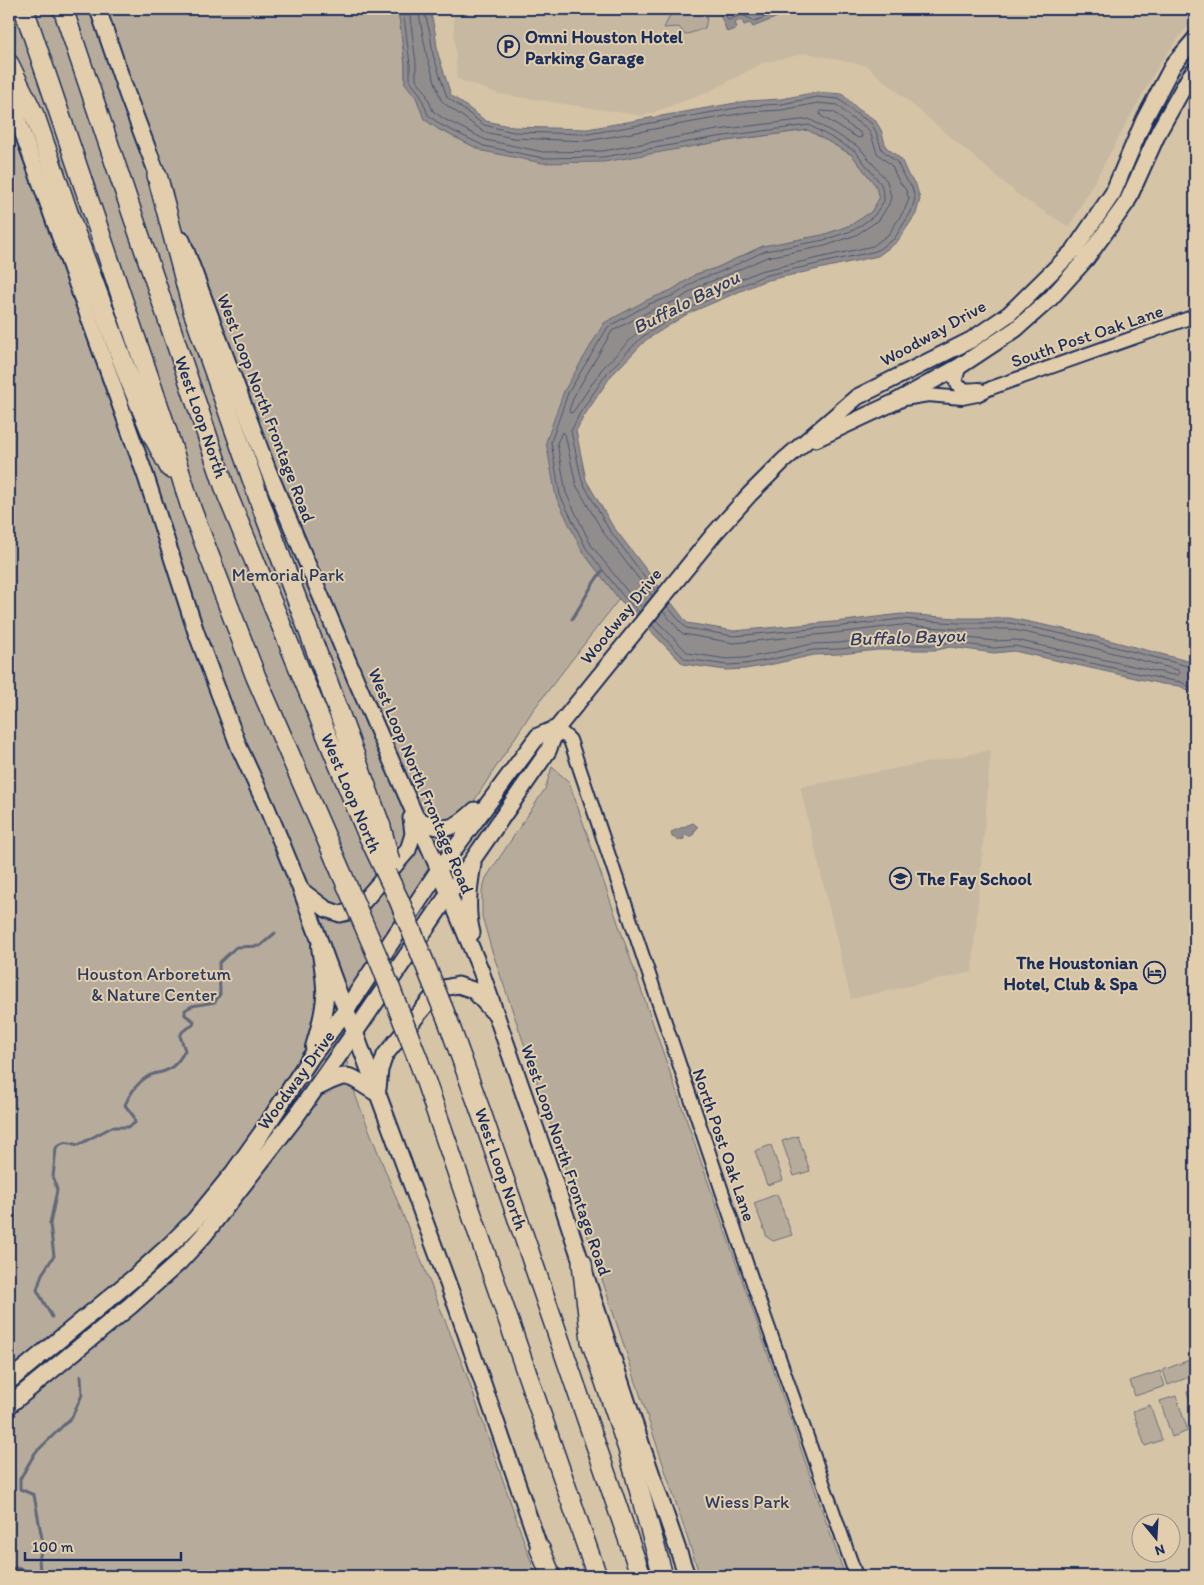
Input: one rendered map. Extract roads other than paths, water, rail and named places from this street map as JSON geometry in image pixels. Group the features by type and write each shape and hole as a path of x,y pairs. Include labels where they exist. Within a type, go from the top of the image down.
{"highway":[{"name":"West Loop North","path":"24,9 162,416 192,511 260,686 382,967 419,1062 597,1576"},
{"name":"West Loop North","path":"63,9 227,494 374,830 399,900 448,1021 641,1576"},
{"path":"9,64 28,124 73,227 129,378 152,434 192,511"},
{"path":"157,175 193,311 374,830"},
{"path":"582,1262 591,1341 628,1450 663,1576"},
{"path":"540,1549 550,1576"}],"main road":[{"name":"West Loop North Frontage Road","path":"98,9 127,94 268,470 481,971 582,1262 687,1576"},
{"name":"Woodway Drive","path":"11,1398 130,1306 179,1262 204,1236 316,1088 355,1032 548,751 557,728 714,534 750,494 783,461 856,397 971,340 1008,314 1074,250 1113,193 1144,120 1173,66 1195,39"},
{"name":"Woodway Drive","path":"802,446 895,402 960,366 1016,329 1050,299 1086,258 1127,202 1159,131 1195,70"},
{"path":"9,95 28,124 196,632 239,748 268,810 355,1032 457,1308 540,1549"},
{"path":"1134,144 1150,152"},
{"path":"1074,250 1086,258"},
{"path":"982,332 990,346"},
{"name":"Woodway Drive","path":"9,1381 135,1277 194,1221 239,1164 311,1057 346,1010 439,870 500,787 538,736 557,728"},
{"path":"416,818 428,825 450,828 466,819 500,787"},
{"path":"300,890 326,909 340,914 356,910 408,850 414,834 408,800"},
{"path":"475,856 469,884 470,923 481,971"},
{"path":"311,1057 319,1032 325,998 325,982 320,946"},
{"path":"377,1093 380,1070 385,1055 439,989 458,985 472,990 498,1018"},
{"path":"316,1088 335,1078 349,1076 377,1093"}],"street":[{"name":"South Post Oak Lane","path":"895,402 928,395 962,398 977,395 991,388 1195,316"},
{"name":"South Post Oak Lane","path":"960,366 956,381 959,388 964,390 991,388"},
{"name":"North Post Oak Lane","path":"557,728 570,740 756,1292 856,1576"}],"water":[{"name":"Buffalo Bayou","path":"398,9 430,9 438,54 451,95 486,121 513,127 587,129 747,101 781,99 817,92 842,94 858,109 875,120 881,130 886,147 901,159 908,175 916,185 920,199 916,214 897,242 878,256 764,281 687,314 646,340 611,376 576,431 586,480 612,525 687,623 734,631 901,614 957,618 1010,618 1078,632 1195,663 1195,695 1180,686 1162,684 1014,651 994,653 950,647 937,650 878,650 814,655 745,669 726,670 683,664 619,599 582,551 556,497 546,442 564,391 604,323 647,300 672,290 696,274 716,268 763,246 823,235 851,225 871,212 879,199 876,186 852,155 808,130 718,142 604,162 542,163 483,151 438,129 424,119 416,97 405,83 405,64"},
{"path":"718,9 783,9 780,16 753,27 750,23 744,25 742,20 735,22 737,28 727,32"},
{"path":"693,823 697,826 694,834 689,837 686,834 684,839 679,840 672,837 671,832"}],"waterway":[{"path":"572,619 602,571"},
{"path":"52,1317 37,1290 42,1274 54,1256 50,1224 57,1190 53,1177 56,1148 66,1142 78,1145 112,1127 128,1127 135,1123 134,1117 125,1105 129,1097 143,1080 150,1075 170,1069 181,1057 185,1050 180,1036 183,1031 193,1025 194,1021 185,1015 185,1010 192,1006 215,1002 220,994 219,963 236,947 260,946 275,933"},
{"path":"10,1576 14,1568 37,1574 40,1570 39,1559 43,1544 34,1495 20,1489 20,1479 35,1453 72,1417 82,1395 81,1376"}],"place":[{"name":"Omni Houston Hotel Parking Garage","path":"509,47"},
{"name":"The Fay School","path":"901,879"},
{"name":"The Houstonian Hotel, Club & Spa","path":"1154,973"}],"park label":[{"name":"Memorial Park","path":"288,575"},
{"name":"Houston Arboretum & Nature Center","path":"154,984"},
{"name":"Wiess Park","path":"747,1502"}]}
